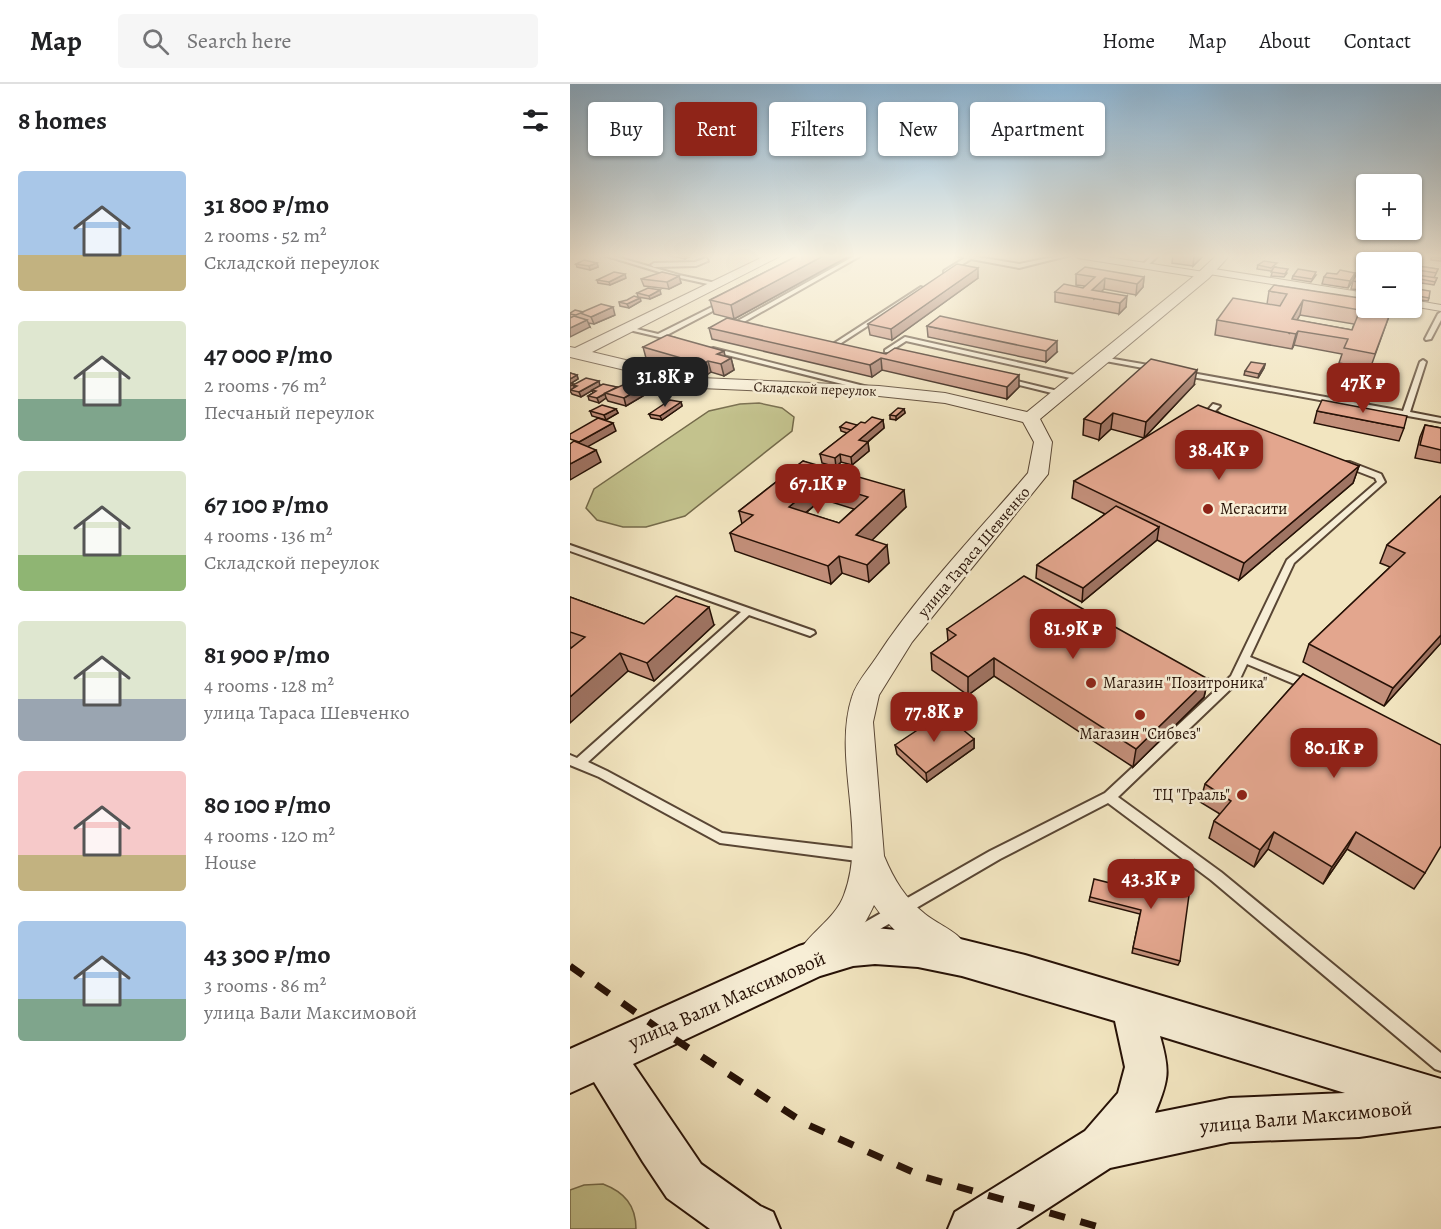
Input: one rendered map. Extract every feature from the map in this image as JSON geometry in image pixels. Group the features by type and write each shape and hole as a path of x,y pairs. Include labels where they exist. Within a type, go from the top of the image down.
{"main road":[{"name":"улица Вали Максимовой","path":"756,1229 744,1225 684,1181 659,1146 586,1064 813,959 854,948 897,946 963,957 1441,1103"},
{"name":"улица Вали Максимовой","path":"972,1229 1101,1147 1134,1109 1143,1088 1147,1067 1133,1008"},
{"name":"улица Вали Максимовой","path":"1101,1147 1230,1120 1359,1114 1441,1103"}],"street":[{"path":"572,354 669,308"},
{"path":"1030,418 1163,308"},
{"name":"Складской переулок","path":"572,354 701,383 879,391 945,398 1030,418"},
{"name":"улица Тараса Шевченко","path":"813,959 842,928 860,900 868,856 859,722 866,694 903,636 1038,474 1043,442 1030,418"},
{"name":"улица Тараса Шевченко","path":"868,856 882,890 899,912 928,938 963,957"}],"lane":[{"path":"660,336 713,308"},
{"path":"758,328 737,324 765,308"},
{"path":"833,346 891,308"},
{"path":"1428,339 1441,314"},
{"path":"628,329 683,342"},
{"path":"878,358 905,339 1079,378"},
{"path":"822,344 844,349"},
{"path":"706,348 879,391"},
{"path":"887,351 898,354"},
{"path":"1102,359 1158,369"},
{"path":"1406,414 1423,362"},
{"path":"1169,371 1441,420"},
{"path":"1002,379 1060,393"},
{"path":"1216,406 1211,411 1215,417 1226,420"},
{"path":"813,959 899,912 995,855 1109,797 1235,678 1290,562 1381,482 1378,476 1369,471 1336,459"},
{"path":"570,548 810,633"},
{"path":"748,611 574,762 603,774 720,838 868,856"},
{"path":"1244,659 1325,694"},
{"path":"1109,797 1216,876 1441,1063"}],"shaded area":[{"path":"759,403 782,408 794,417 792,431 685,516 646,527 623,527 597,520 586,508 594,489 709,411 740,404"},
{"path":"603,1184 623,1195 627,1200 634,1213 636,1229 570,1229 570,1190 584,1185"}],"building":[{"path":"591,308 610,308 591,317 580,313"},
{"path":"891,308 920,308 891,329 868,324"},
{"path":"1225,308 1298,308 1292,319 1352,330 1357,318 1388,318 1375,354 1344,348 1348,339 1298,331 1296,334 1217,320"},
{"path":"575,310 583,312 576,315 570,314"},
{"path":"574,316 587,320 570,328 570,318"},
{"path":"940,316 1057,341 1046,351 927,326"},
{"path":"727,318 886,354 895,348 1019,375 1007,387 881,358 870,365 709,328"},
{"path":"667,335 724,351 717,354 731,358 721,364 708,361 702,364 643,347"},
{"path":"1151,359 1197,370 1146,422 1113,413 1101,424 1084,419"},
{"path":"1251,362 1265,364 1259,374 1245,371"},
{"path":"1352,371 1366,373 1361,389 1347,386"},
{"path":"586,378 599,381 579,392 570,390 577,386 573,385"},
{"path":"603,384 617,387 597,398 588,396 596,391 592,390"},
{"path":"625,384 641,388 624,398 605,393"},
{"path":"670,400 681,402 660,416 649,414"},
{"path":"1322,400 1407,416 1404,428 1317,411"},
{"path":"602,405 616,409 604,415 590,411"},
{"name":"Мегасити","path":"1198,405 1359,466 1244,563 1074,481"},
{"path":"898,408 904,409 896,416 890,415"},
{"path":"872,417 883,420 859,440 868,442 851,457 840,454 835,458 820,454 861,422 865,423"},
{"path":"598,418 613,423 579,442 570,439 570,434"},
{"path":"846,422 857,425 851,430 840,427"},
{"path":"1425,425 1441,428 1441,450 1420,445"},
{"path":"574,441 596,450 570,464 570,444"},
{"path":"803,461 904,490 856,535 887,545 867,565 839,556 828,566 730,533 753,515 739,511","holes":["819,482 868,497 839,523 789,507"]},
{"path":"1441,496 1441,635 1393,688 1309,644 1405,553 1387,545"},
{"path":"1116,506 1159,527 1083,588 1037,565"},
{"path":"1024,576 1208,679 1136,749 994,658 968,677 931,653 956,635 947,629"},
{"path":"676,596 709,607 647,663 620,653 570,697 570,649 585,637 570,632 570,597 644,624"},
{"path":"1303,674 1441,745 1441,846 1425,873 1356,832 1332,867 1274,832 1260,850 1214,821 1231,801 1205,784"},
{"path":"943,713 974,739 926,773 895,745"},
{"path":"1135,860 1189,895 1180,961 1133,948 1141,910 1090,897 1094,879 1130,888"}],"railway":[{"path":"570,966 659,1029 806,1124 924,1177 1106,1229"}],"place":[{"name":"Мегасити","path":"1208,509"},
{"name":"Магазин \"Позитроника\"","path":"1091,683"},
{"name":"Магазин \"Сибвез\"","path":"1140,715"},
{"name":"ТЦ \"Грааль\"","path":"1242,795"}]}
